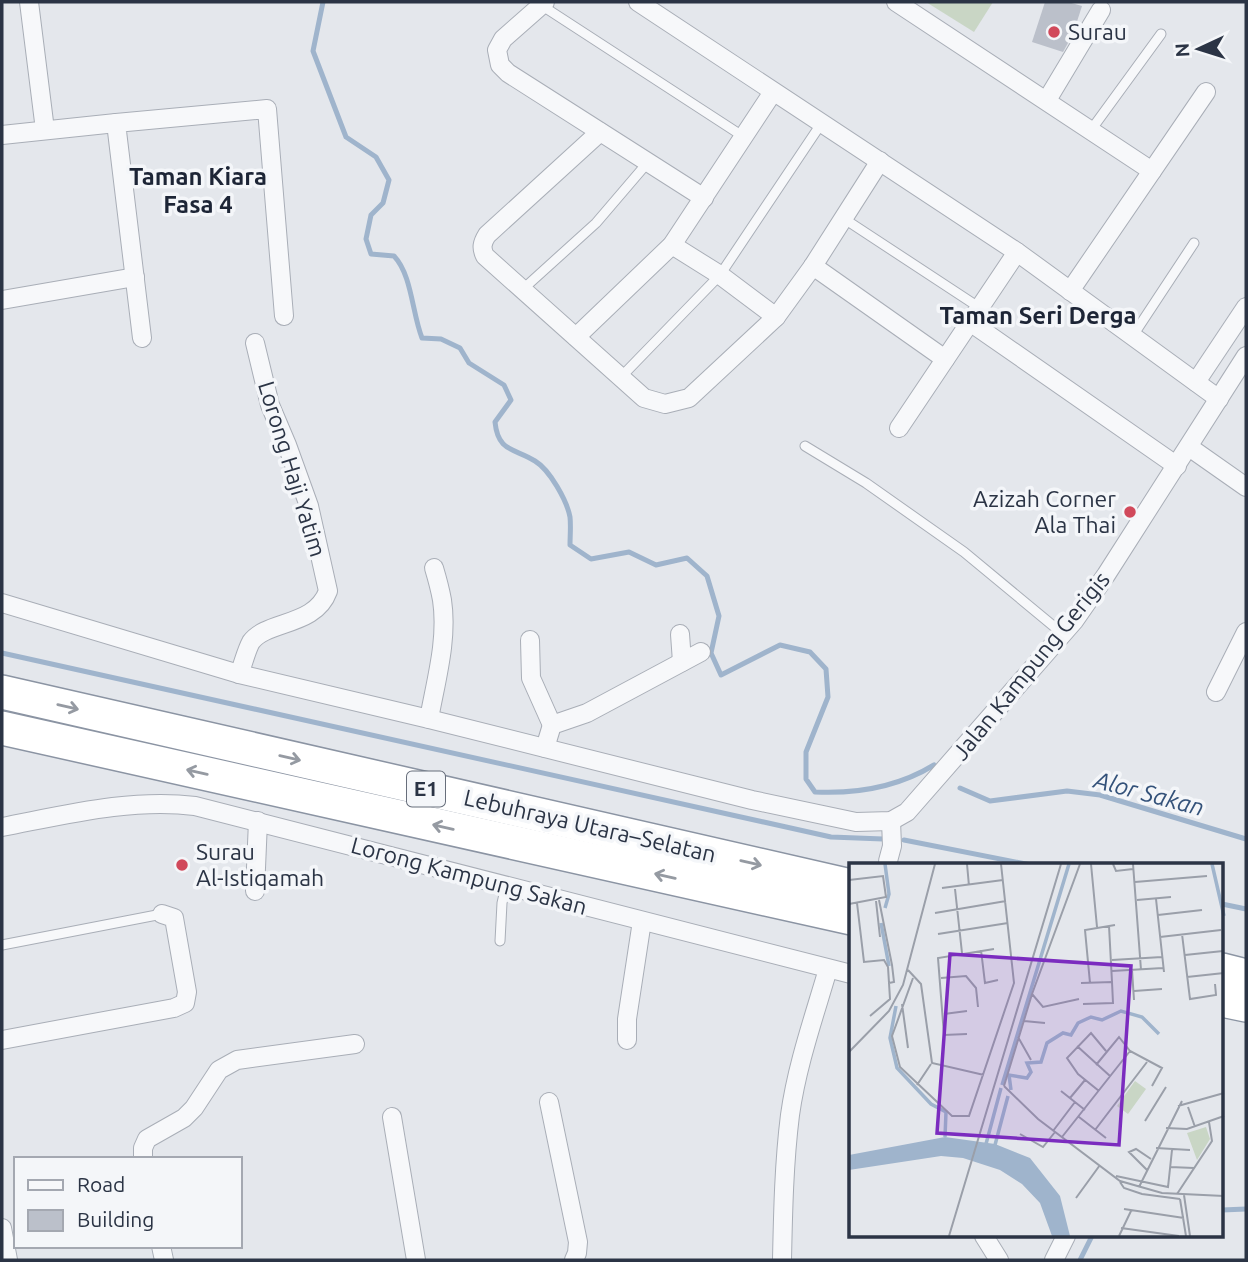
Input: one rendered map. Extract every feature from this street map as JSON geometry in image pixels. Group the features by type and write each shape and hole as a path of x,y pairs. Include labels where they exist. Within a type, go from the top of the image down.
{"highway":[{"name":"Lebuhraya Utara–Selatan","path":"2,692 849,886"},
{"name":"Lebuhraya Utara–Selatan","path":"2,728 849,918"},
{"path":"1224,970 1246,976"},
{"path":"1224,1000 1246,1005"}],"street":[{"path":"29,2 45,130"},
{"path":"638,2 1017,252 1219,399"},
{"path":"896,2 1152,171"},
{"path":"543,4 503,39 497,50 500,65 508,73 704,198"},
{"path":"1047,100 1101,10"},
{"path":"576,337 672,244 773,92"},
{"path":"1070,291 1206,92"},
{"path":"2,135 267,110 284,316"},
{"path":"116,123 142,338"},
{"path":"600,132 487,235 482,242 485,257 645,398 665,404 689,398 776,317 813,266 880,161"},
{"path":"672,244 720,275 776,317"},
{"path":"899,428 1017,252"},
{"path":"813,266 945,359"},
{"path":"2,300 135,277"},
{"path":"1196,382 1246,307"},
{"path":"975,315 1177,466"},
{"name":"Lorong Haji Yatim","path":"240,674 251,643 261,634 315,610 328,590 309,506 288,445 270,405 255,343"},
{"name":"Jalan Kampung Gerigis","path":"891,821 907,812 1063,634 1107,575 1246,356"},
{"path":"1189,447 1246,487"},
{"path":"429,719 440,660 443,625 442,601 434,568"},
{"path":"2,603 240,674 752,800 856,822 891,821 892,846 888,861"},
{"path":"1216,692 1246,632"},
{"path":"680,634 682,662"},
{"path":"530,640 531,678 552,725 545,748"},
{"path":"552,725 587,713 701,652"},
{"name":"Lorong Kampung Sakan","path":"2,827 150,803 195,806 849,974"},
{"path":"255,891 258,821"},
{"path":"2,1040 174,1008 185,1003 187,992 174,918 162,914"},
{"path":"627,1040 627,1019 642,921"},
{"path":"782,1260 785,1157 790,1113 798,1073 828,969"},
{"path":"143,1157 147,1139 184,1118 225,1065 237,1060 355,1044"},
{"path":"550,1102 578,1242 574,1260"},
{"path":"392,1116 416,1260"},
{"path":"2,1228 8,1260"},
{"path":"985,1238 999,1260"},
{"path":"1054,1260 1065,1238"}],"lane":[{"path":"543,4 744,137"},
{"path":"1091,130 1161,34"},
{"path":"621,377 720,275 821,124"},
{"path":"522,290 596,223 649,161"},
{"path":"843,218 975,315"},
{"path":"1132,337 1194,243"},
{"path":"805,446 866,483 932,529 1063,634"},
{"path":"500,941 502,903 506,886"},
{"path":"2,945 162,914"}],"green space":[{"path":"926,2 993,2 974,32"}],"building":[{"name":"Surau","path":"1045,2 1068,2 1082,6 1073,34 1063,52 1032,42"}],"waterway":[{"name":"Alor Sakan","path":"323,2 313,51 346,137 376,157 389,180 383,203 371,215 366,239 371,254 394,256 400,264 405,273 422,338 441,339 460,348 469,363 504,385 511,400 495,422 497,432 503,444 541,465 552,478 568,510 570,545 591,559 629,552 656,565 687,558 707,576 719,616 711,653 721,675 780,645 810,652 826,669 828,697 806,752 806,779 815,792 877,788 906,779 934,765"},
{"path":"2,653 831,837 883,839"},
{"name":"Alor Sakan","path":"960,788 990,801 1067,791 1100,795 1246,839"},
{"path":"904,840 1021,863"},
{"path":"1224,904 1246,909"},
{"path":"1224,1210 1246,1209"},
{"path":"1080,1260 1091,1238"}],"place":[{"name":"Surau","path":"1054,32"},
{"name":"Azizah Corner Ala Thai","path":"1130,512"},
{"name":"Surau Al-Istiqamah","path":"182,865"}],"district":[{"name":"Taman Kiara Fasa 4","path":"198,191"},
{"name":"Taman Seri Derga","path":"1038,316"}]}
